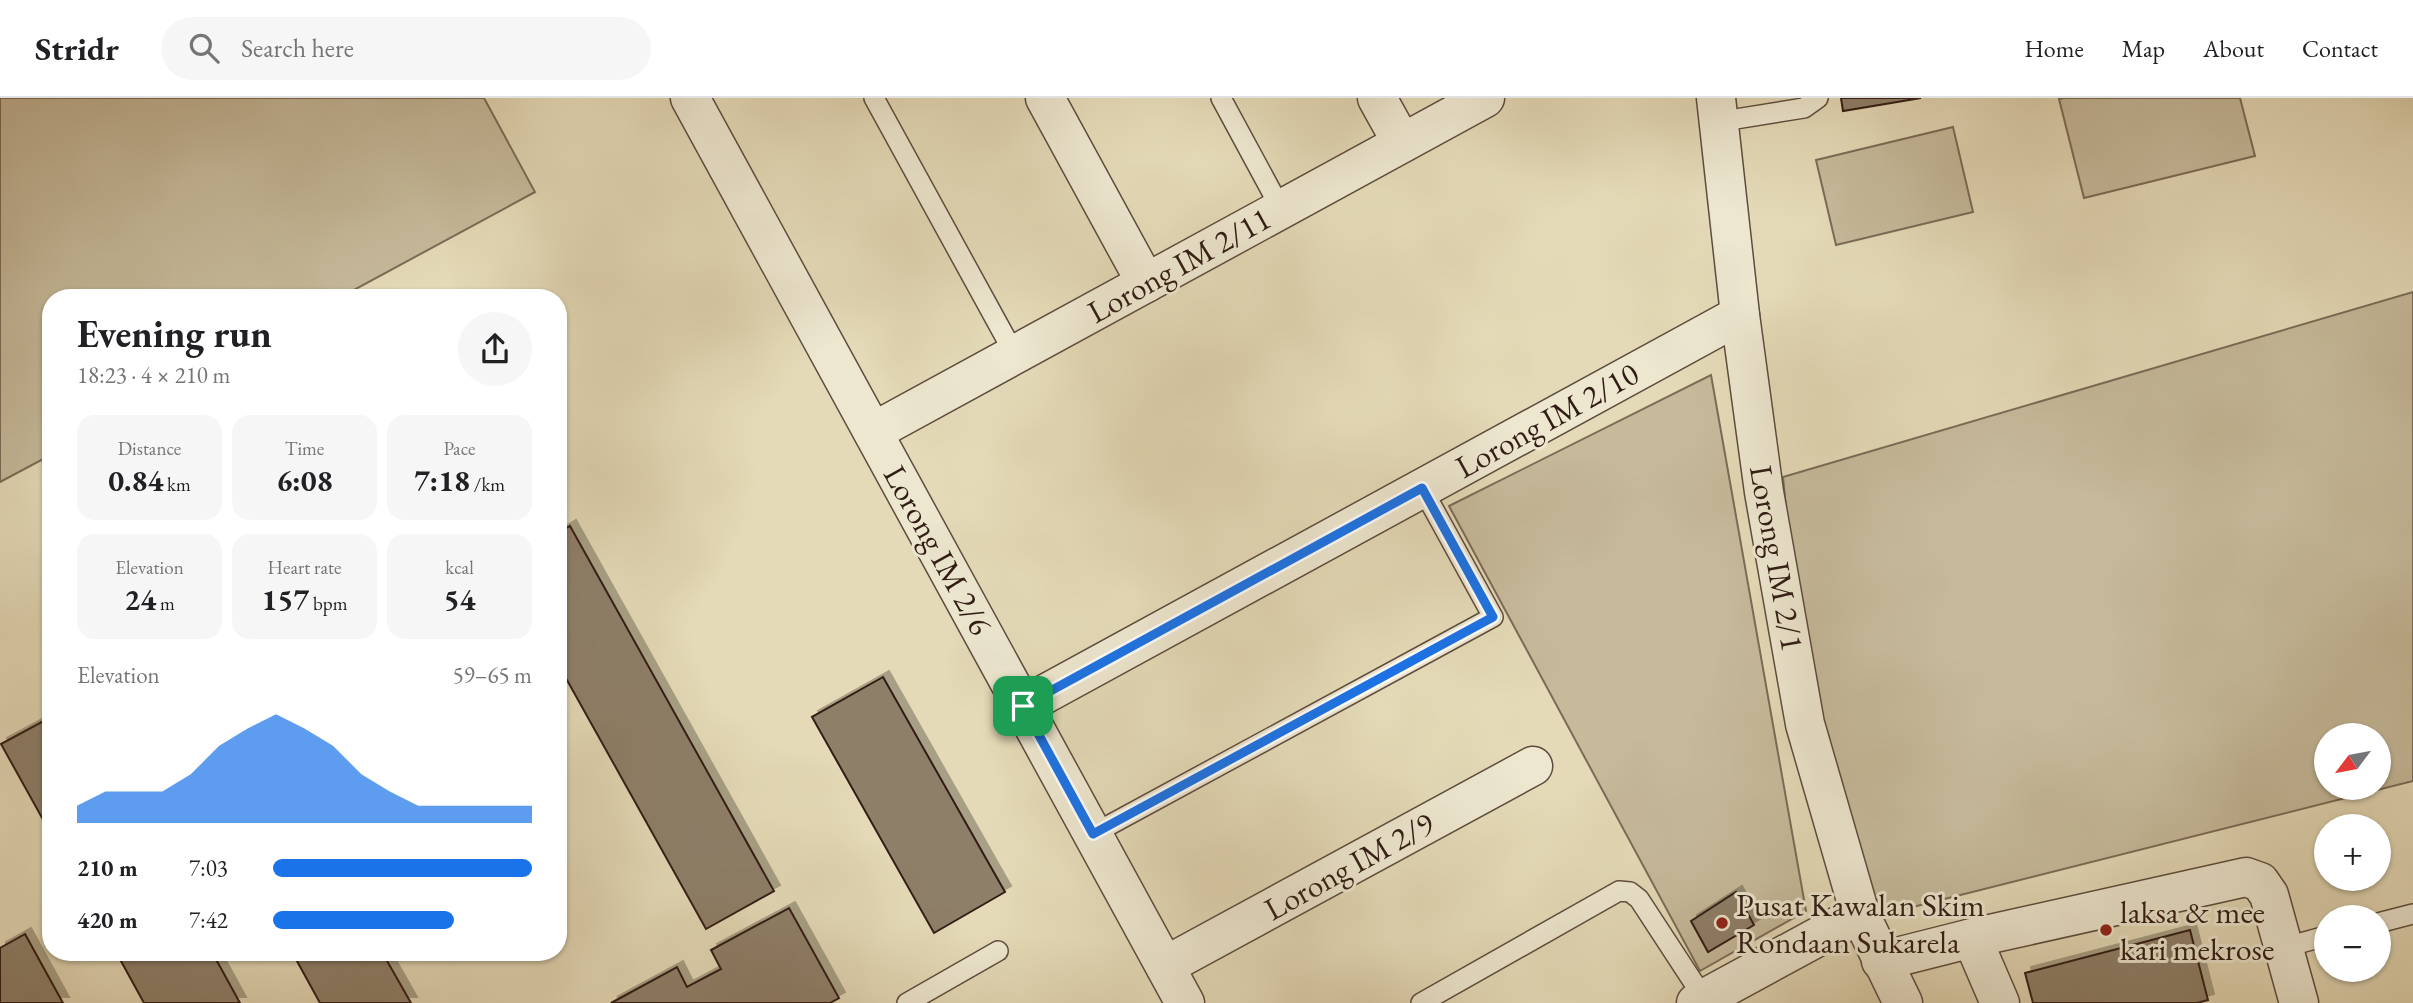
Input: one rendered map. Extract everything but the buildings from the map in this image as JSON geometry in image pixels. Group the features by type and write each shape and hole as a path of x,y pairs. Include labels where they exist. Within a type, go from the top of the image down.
{"street":[{"name":"Lorong IM 2/6","path":"690,98 1185,1003"},
{"path":"1045,98 1146,283"},
{"path":"1377,98 1402,143"},
{"name":"Lorong IM 2/11","path":"873,432 1485,98"},
{"name":"Lorong IM 2/1","path":"1717,110 1740,315 1764,492 1805,724 1860,914 1903,1003"},
{"name":"Lorong IM 2/10","path":"1023,706 1740,315"},
{"name":"Lorong IM 2/9","path":"1165,966 1533,765"},
{"path":"1881,961 2246,877 2260,882 2269,895 2286,947 2295,1002"},
{"path":"1703,1001 1860,914"},
{"path":"1972,938 2000,1003"}],"lane":[{"path":"874,98 1015,355"},
{"path":"1221,98 1282,209"},
{"path":"1717,110 1804,108 1818,98"},
{"path":"1093,834 1493,617 1422,488"},
{"path":"1420,1003 1619,891 1630,892 1639,899 1703,1001"},
{"path":"2391,920 2413,914"},
{"path":"2286,947 2314,939"},
{"path":"907,1003 998,951"}],"shaded area":[{"path":"0,98 484,98 535,192 356,289 42,289 42,460 0,482"},
{"path":"2240,98 2255,156 2084,198 2059,99"},
{"path":"1953,127 1973,212 1836,245 1816,160"},
{"path":"2413,292 2413,781 2391,787 2391,723 2314,723 2314,800 2338,800 1857,921 1807,723 1783,477"},
{"path":"1711,375 1806,911 1700,971 1449,506"}],"place":[{"name":"Pusat Kawalan Skim Rondaan Sukarela","path":"1722,923"},
{"name":"laksa & mee kari mekrose","path":"2106,930"}],"route":[{"path":"1422,488 1493,617 1093,834 1023,706 1422,488"}]}
